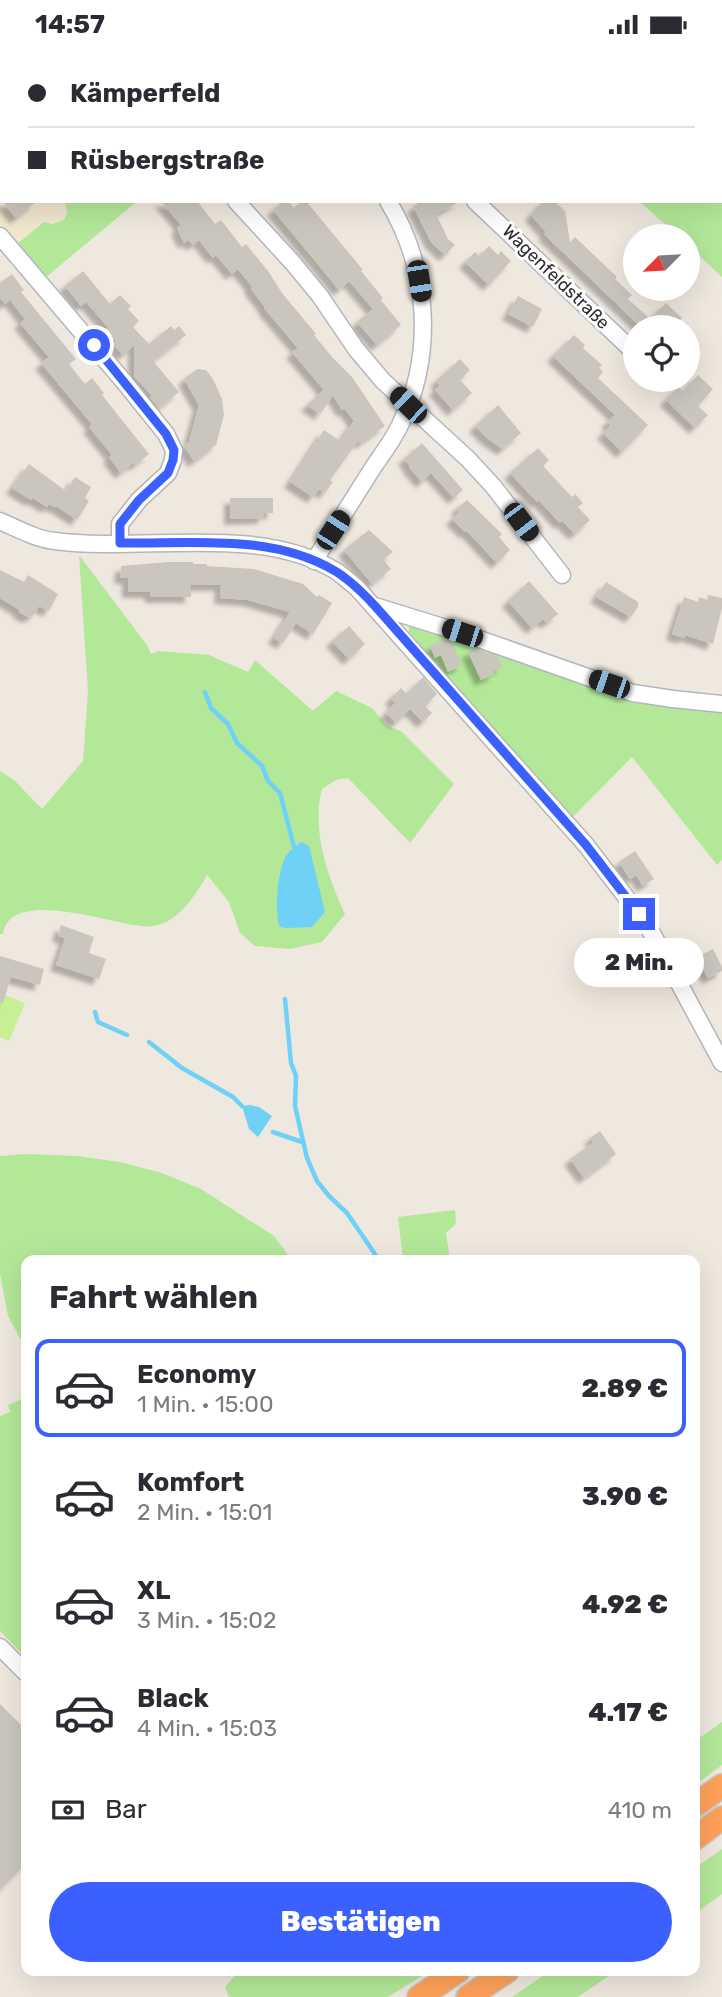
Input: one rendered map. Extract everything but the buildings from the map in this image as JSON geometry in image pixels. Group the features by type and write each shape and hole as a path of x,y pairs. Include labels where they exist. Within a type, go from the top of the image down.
{"highway":[{"path":"700,1801 722,1786"},
{"path":"700,1834 722,1818"},
{"path":"419,1997 450,1976"},
{"path":"468,1997 499,1976"}],"street":[{"path":"238,203 320,296 356,349 383,381 494,486 562,576"},
{"path":"314,561 399,427 408,405 423,349 423,306 416,264 389,203"},
{"name":"Wagenfeldstraße","path":"477,203 623,342"},
{"path":"0,236 125,383 166,434 174,450 168,473 139,500 120,524 120,543"},
{"path":"0,521 53,541 249,545 280,550 336,571 357,587 375,606 586,845 653,935 722,1063"},
{"path":"375,606 462,633 633,693 722,704"},
{"path":"0,1647 21,1668"}],"shaded area":[{"path":"0,203 135,203 45,278 0,223"}],"green space":[{"path":"65,203 135,203 45,278 17,244 44,222 53,224 64,220 67,213"},
{"path":"641,203 722,203 722,277 700,256 700,224 665,224"},
{"path":"79,555 151,654 158,651 209,655 248,672 255,660 313,711 336,691 372,708 387,726 401,731 454,784 410,843 348,778 336,780 322,789 319,820 323,853 345,914 322,942 290,949 255,946 240,933 229,902 207,875 183,909 171,920 159,925 142,926 88,915 43,910 24,912 10,920 3,934 0,934 0,771 14,780 42,809 83,761 88,691"},
{"path":"414,626 509,654 722,709 722,860 717,865 632,757 570,820 409,632 409,627"},
{"path":"0,993 25,1003 9,1041 0,1037"},
{"path":"0,1156 77,1156 120,1162 162,1173 201,1189 274,1236 288,1255 21,1255 21,1340 8,1316 0,1274"},
{"path":"455,1210 456,1224 446,1233 449,1255 402,1255 398,1217"},
{"path":"21,1399 21,1653 0,1631 0,1416 10,1412 8,1405"},
{"path":"722,1722 722,1765 700,1781 700,1737"},
{"path":"722,1849 722,1894 700,1910 700,1864"},
{"path":"235,1976 422,1976 388,1997 229,1997 225,1987"},
{"path":"543,1976 609,1976 578,1997 512,1997"}],"water":[{"path":"301,842 309,846 325,912 312,927 285,928 279,926 277,910 280,873 286,856"},
{"path":"242,1106 259,1107 272,1116 258,1137 249,1129"}],"waterway":[{"path":"205,692 211,708 228,724 237,743 262,766 268,781 280,793 294,847"},
{"path":"285,999 291,1063 296,1076 295,1106 307,1158 317,1181 347,1213 376,1255"},
{"path":"95,1012 98,1022 127,1035"},
{"path":"149,1042 182,1068 233,1097 242,1106"},
{"path":"273,1132 302,1142"}],"route":[{"path":"94,345 166,434 174,450 168,473 139,500 120,524 120,543 249,545 280,550 336,571 357,587 375,606 586,845 639,914"}]}
